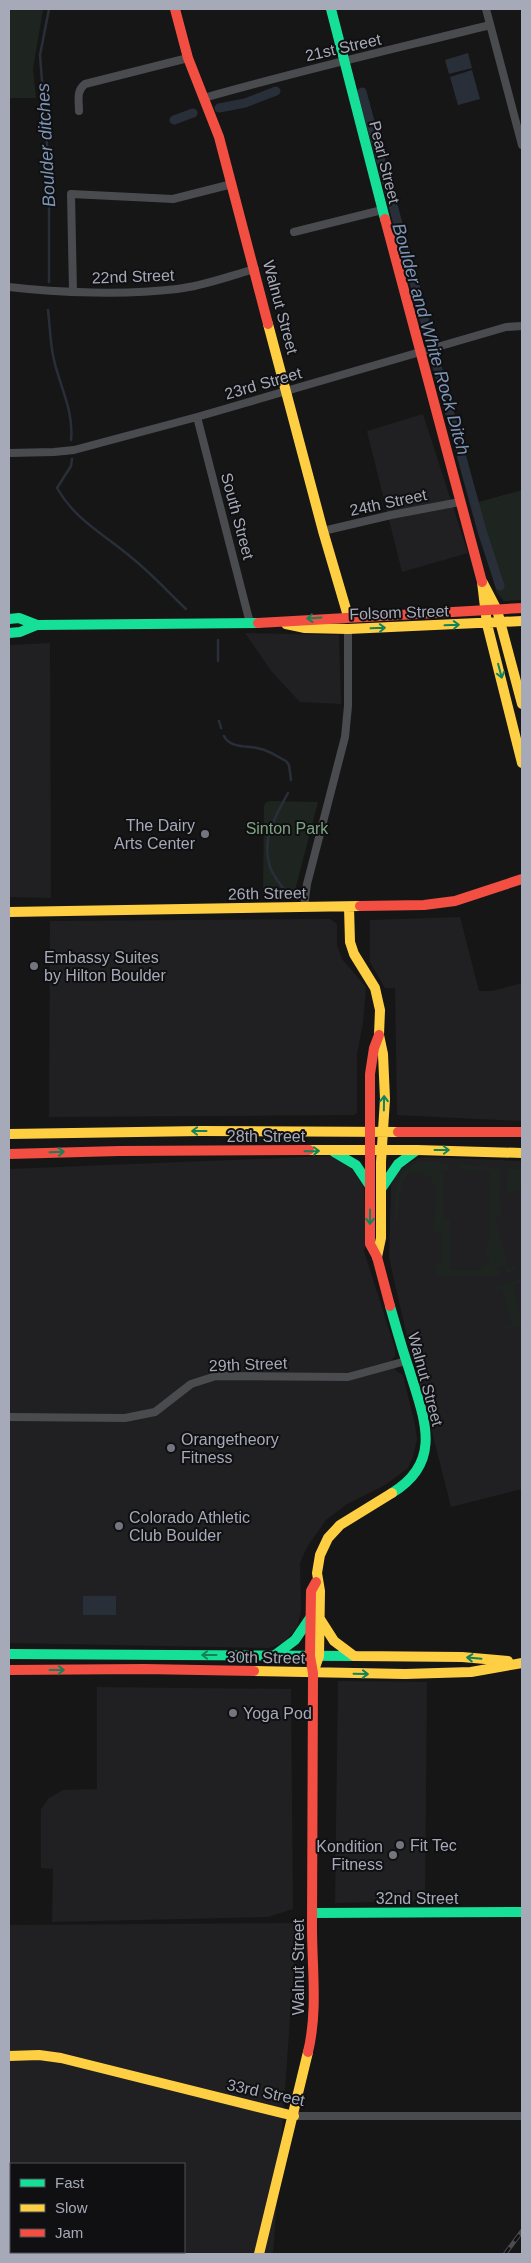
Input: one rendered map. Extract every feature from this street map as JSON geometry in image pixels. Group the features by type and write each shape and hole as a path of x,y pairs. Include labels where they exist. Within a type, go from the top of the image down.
{"main road":[{"name":"Walnut Street","path":"176,9 188,58 219,137 323,531 348,616"},
{"name":"Pearl Street","path":"330,9 382,210 424,351 460,502 482,582 487,624 522,763"},
{"name":"Pearl Street","path":"482,582 497,610 522,704"},
{"name":"Folsom Street","path":"9,619 19,618 37,625 250,623 348,616 522,608"},
{"name":"Folsom Street","path":"277,622 305,628 348,629 522,621"},
{"name":"Folsom Street","path":"9,633 20,632 37,625"},
{"path":"512,718 515,718 522,725"},
{"name":"26th Street","path":"9,912 349,907 448,902 522,879"},
{"name":"Walnut Street","path":"349,907 350,942 354,954 370,979 378,999 379,1035 384,1074 381,1238 377,1257"},
{"name":"Walnut Street","path":"260,2254 313,2032 315,2000 313,1673 315,1618 320,1592 316,1582 321,1552 334,1530 353,1514 407,1483 424,1456 427,1441 426,1429 377,1257 370,1244 371,1062 379,1035"},
{"name":"28th Street","path":"9,1134 370,1131 522,1132"},
{"path":"331,1150 356,1165 370,1186"},
{"path":"381,1189 398,1164 417,1150"},
{"name":"28th Street","path":"9,1154 119,1151 417,1150 522,1154"},
{"path":"275,1655 295,1640 315,1618 334,1641 354,1656"},
{"name":"30th Street","path":"9,1654 354,1656 462,1658 522,1663"},
{"name":"30th Street","path":"9,1670 144,1669 383,1674 471,1672 522,1663"},
{"name":"32nd Street","path":"313,1913 522,1912"},
{"name":"33rd Street","path":"9,2056 39,2055 60,2058 294,2116"}],"street":[{"path":"486,9 522,145"},
{"name":"21st Street","path":"204,98 273,78 490,25"},
{"path":"80,111 78,94 80,88 85,84 188,58"},
{"path":"74,291 71,194 173,199 232,184"},
{"path":"294,232 382,210"},
{"name":"22nd Street","path":"9,286 74,291 142,292 178,289 255,269"},
{"name":"23rd Street","path":"9,453 74,450 198,417 506,327 522,326"},
{"name":"South Street","path":"198,417 250,623"},
{"name":"24th Street","path":"323,531 391,514 460,502"},
{"path":"304,907 307,884 345,737 348,706 348,629"},
{"name":"29th Street","path":"9,1417 133,1417 155,1412 191,1384 216,1376 348,1377 406,1361"},
{"name":"33rd Street","path":"294,2116 522,2116"}],"shaded area":[{"path":"468,53 472,68 449,74 445,60"},
{"path":"472,70 480,99 458,105 450,77"},
{"path":"423,414 468,553 402,572 367,431"},
{"path":"245,633 339,635 341,704 300,702 272,672"},
{"path":"50,643 51,898 9,897 9,645"},
{"path":"460,917 479,991 492,991 522,983 522,1121 397,1115 395,988 385,988 370,962 370,920"},
{"path":"330,919 337,924 337,945 342,959 366,987 363,1023 357,1054 357,1113 354,1115 49,1117 50,921"},
{"path":"331,1156 346,1161 364,1186 366,1245 364,1251 395,1348 395,1356 392,1359 396,1371 403,1375 415,1425 417,1439 413,1457 408,1468 385,1485 347,1504 326,1520 307,1547 300,1563 301,1611 297,1628 283,1643 269,1648 9,1643 9,1169"},
{"path":"418,1158 522,1161 522,1489 451,1507 417,1372 419,1366 415,1354 409,1345 389,1258 391,1185 397,1170"},
{"path":"83,1596 116,1596 116,1615 83,1615"},
{"path":"338,1681 427,1682 425,1901 335,1903"},
{"path":"97,1687 291,1689 293,1909 268,1917 52,1922 53,1869 41,1868 41,1809 49,1798 63,1790 97,1789"},
{"path":"297,1923 273,2254 9,2254 9,1925"}],"green space":[{"path":"9,9 43,9 33,69 36,98 9,98"},
{"path":"522,490 522,600 504,601 497,593 474,513 474,507 479,502"},
{"name":"Sinton Park","path":"266,802 318,802 294,894 263,894 264,806"},
{"path":"427,1161 448,1164 448,1170 443,1171 443,1219 450,1220 450,1271 477,1271 489,1263 489,1259 485,1255 489,1241 490,1171 462,1170 459,1164 501,1169 499,1198 502,1216 495,1218 508,1268 516,1266 517,1270 507,1273 505,1265 499,1267 500,1275 495,1276 436,1276 435,1265 441,1263 441,1233 434,1232 436,1188 430,1177 420,1172 412,1172 407,1176 400,1191 398,1217 395,1220 395,1199 398,1181 408,1168 416,1163"},
{"path":"508,1169 522,1169 522,1186 519,1190 509,1192 506,1190"},
{"path":"520,1280 520,1282 513,1285 522,1325 505,1329 504,1327 512,1325 502,1288 494,1289 493,1287"}],"waterway":[{"name":"Boulder ditches","path":"49,9 40,55 49,171 49,282"},
{"name":"Boulder and White Rock Ditch","path":"219,108 245,103 276,91"},
{"name":"Boulder and White Rock Ditch","path":"362,92 482,531 500,586"},
{"name":"Boulder and White Rock Ditch","path":"174,120 193,113"},
{"name":"Boulder ditches","path":"48,310 53,354 66,399 70,419 71,440"},
{"path":"72,459 71,466 57,488 65,499 82,518 153,576 186,609"},
{"path":"218,640 218,661"},
{"path":"219,721 221,728"},
{"path":"224,736 235,745 264,750 286,761 289,765 291,780"},
{"path":"287,894 271,870 267,847 271,828 288,793"}],"railway":[{"path":"505,2254 522,2231"}],"traffic: fast":[{"path":"331,9 385,219"},
{"path":"9,619 19,618 37,625"},
{"path":"9,633 20,632 37,625 258,623"},
{"path":"381,1189 398,1164 417,1150"},
{"path":"334,1152 356,1165 370,1186"},
{"path":"390,1306 420,1404 426,1437 419,1467 409,1480 392,1493"},
{"path":"275,1655 295,1640 310,1618"},
{"path":"9,1654 355,1656"},
{"path":"313,1913 522,1912"}],"traffic: slow":[{"path":"268,324 323,531 348,616"},
{"path":"482,582 487,624 522,763"},
{"path":"483,583 497,610 522,704"},
{"path":"286,624 305,628 348,629 522,621"},
{"path":"9,912 360,906"},
{"path":"349,907 350,942 354,954 375,988 380,1010 379,1035 383,1054 385,1099 381,1162 381,1238 377,1257"},
{"path":"9,1134 201,1131 398,1132"},
{"path":"309,1150 417,1150 522,1153"},
{"path":"313,1673 319,1656 320,1591 317,1573 320,1555 328,1538 340,1525 392,1493"},
{"path":"320,1619 334,1641 354,1656"},
{"path":"355,1656 462,1657 508,1661"},
{"path":"254,1671 405,1674 471,1672 522,1663"},
{"path":"259,2254 308,2052"},
{"path":"9,2056 39,2055 61,2058 294,2116"}],"traffic: jam":[{"path":"175,9 188,58 219,137 268,324"},
{"path":"385,219 482,582"},
{"path":"258,623 522,608"},
{"path":"360,906 424,905 455,901 522,879"},
{"path":"379,1035 374,1048 370,1074 370,1244 377,1257 390,1306"},
{"path":"398,1132 522,1132"},
{"path":"9,1154 119,1151 309,1150"},
{"path":"308,2052 314,2005 312,1927 313,1673 310,1656 311,1591 316,1582"},
{"path":"9,1670 144,1669 254,1671"}],"place":[{"name":"The Dairy Arts Center","path":"205,834"},
{"name":"Embassy Suites by Hilton Boulder","path":"34,966"},
{"name":"Orangetheory Fitness","path":"171,1448"},
{"name":"Colorado Athletic Club Boulder","path":"119,1526"},
{"name":"Yoga Pod","path":"233,1713"},
{"name":"Fit Tec","path":"400,1845"},
{"name":"Kondition Fitness","path":"393,1855"}]}
